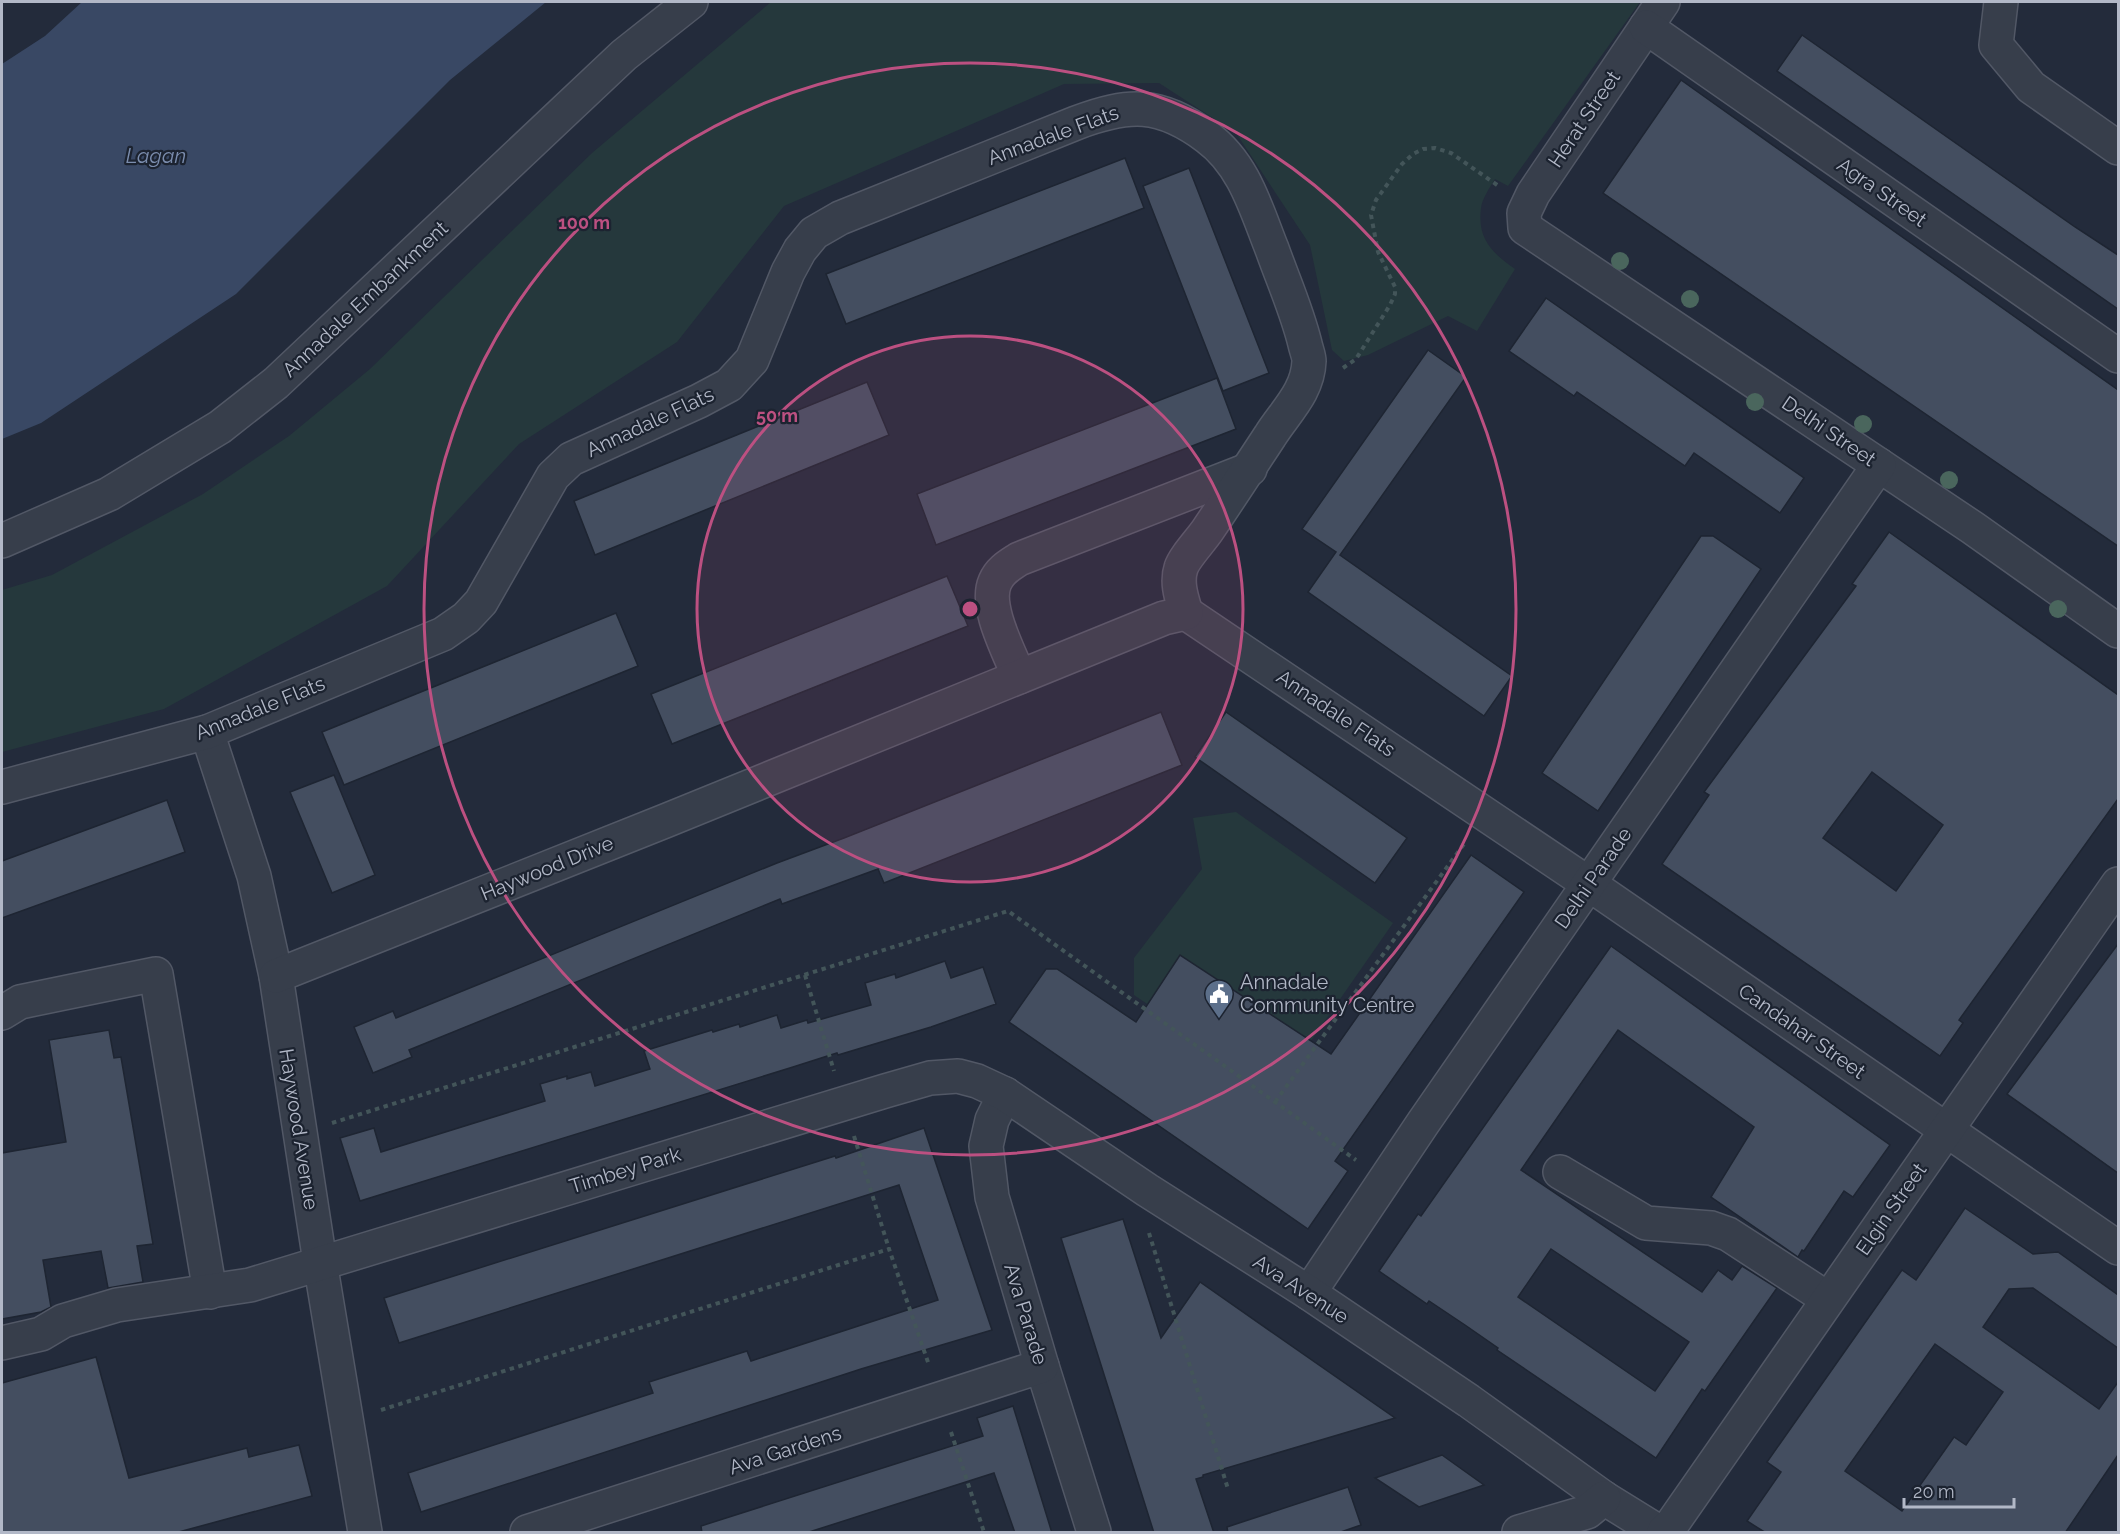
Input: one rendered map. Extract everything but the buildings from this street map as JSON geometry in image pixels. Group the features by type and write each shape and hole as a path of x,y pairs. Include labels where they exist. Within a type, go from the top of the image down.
{"street":[{"name":"Annadale Embankment","path":"2,542 109,494 220,427 276,382 331,333 624,55 691,2"},
{"path":"2001,2 1996,45 2031,87 2118,148"},
{"name":"Herat Street","path":"1538,235 1525,228 1524,213 1533,194 1654,14"},
{"name":"Agra Street","path":"1654,14 2118,356"},
{"name":"Annadale Flats","path":"2,787 207,732 443,634 466,618 481,602 553,477 571,459 729,385 752,360 788,272 813,233 840,218 1101,113 1131,108 1155,110 1186,121 1213,141 1233,162 1250,192 1301,328 1309,360 1298,398 1181,568 1180,593 1186,613 1486,814"},
{"name":"Delhi Street","path":"1538,235 1973,528 2118,631"},
{"name":"Delhi Parade","path":"1309,1293 1384,1180 1879,465"},
{"path":"1186,613 1164,618 1019,677 998,624 992,601 995,582 1004,569 1019,559 1250,469"},
{"name":"Haywood Drive","path":"276,976 1019,677"},
{"name":"Haywood Avenue","path":"207,732 254,876 276,976 365,1533"},
{"name":"Candahar Street","path":"1486,814 2118,1248"},
{"name":"Elgin Street","path":"1664,1533 2118,884"},
{"path":"2,1013 20,1002 156,974 210,1292"},
{"name":"Ava Avenue","path":"930,1078 958,1076 977,1081 1005,1094 1148,1190 1309,1293 1469,1401 1604,1498 1659,1533"},
{"name":"Timbey Park","path":"2,1343 41,1334 63,1321 117,1305 250,1285 930,1078"},
{"name":"Ava Parade","path":"1005,1094 992,1120 986,1146 992,1197 1094,1533"},
{"path":"1560,1172 1646,1223 1711,1228 1728,1234 1828,1299"},
{"name":"Ava Gardens","path":"527,1533 1042,1366"},
{"path":"1519,1533 1587,1512 1604,1498"}],"path":[{"path":"1307,373 1344,368 1356,359 1390,305 1395,294 1395,287 1378,252 1371,215 1376,200 1402,164 1413,154 1423,149 1436,148 1450,153 1490,182 1529,204"},
{"path":"1275,1102 1486,814"},
{"path":"300,1133 1008,911 1384,1180"},
{"path":"805,975 889,1250 941,1399 984,1533"},
{"path":"1148,1190 1149,1239 1228,1489"},
{"path":"346,1422 889,1250"}],"green space":[{"path":"771,2 1640,2 1508,186 1495,179 1485,197 1480,219 1484,237 1493,251 1515,269 1477,331 1448,316 1368,355 1344,361 1332,350 1310,245 1236,133 1159,83 1064,84 784,206 677,342 519,444 387,586 164,709 2,752 2,590 52,575 203,494 289,436 370,369 592,153"},
{"path":"1236,812 1393,923 1283,1081 1270,1087 1134,995 1134,958 1202,869 1193,818"}],"water":[{"name":"Lagan","path":"82,2 546,2 450,80 236,294 41,423 2,439 2,64 45,36"}],"place":[{"name":"Annadale Community Centre","path":"1219,1020"}]}
